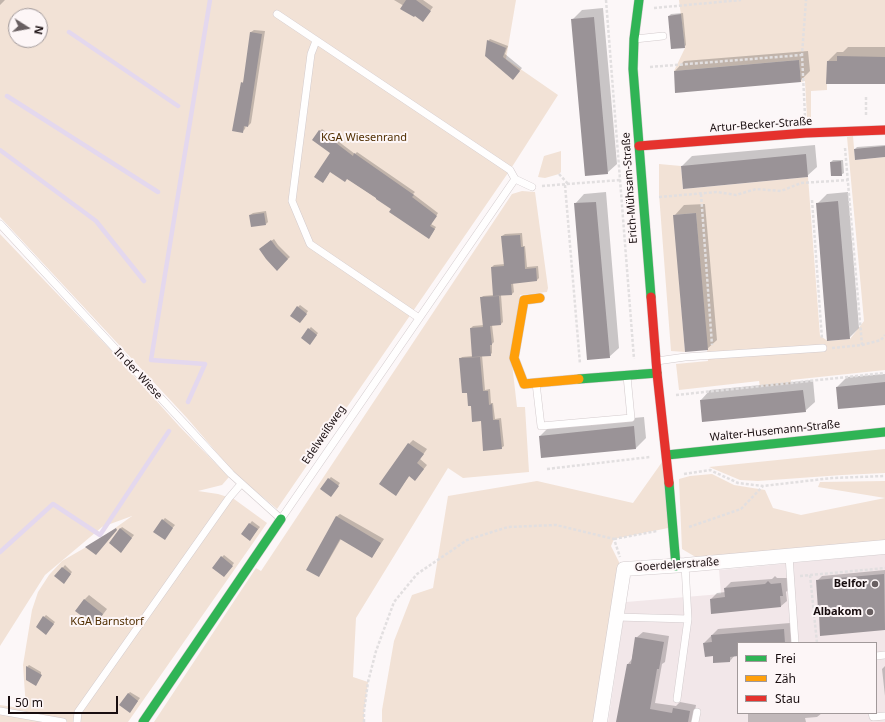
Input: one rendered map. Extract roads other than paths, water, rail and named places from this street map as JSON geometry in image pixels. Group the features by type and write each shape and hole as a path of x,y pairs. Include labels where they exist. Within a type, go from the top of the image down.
{"street":[{"name":"Erich-Mühsam-Straße","path":"639,0 634,39 633,69 657,373 667,455 673,527 680,566"},
{"name":"Artur-Becker-Straße","path":"639,146 806,133 885,130"},
{"path":"540,298 524,300 514,358 524,384 657,373"},
{"name":"Walter-Husemann-Straße","path":"667,455 885,432"},
{"name":"Edelweißweg","path":"143,722 281,519"},
{"name":"Goerdelerstraße","path":"600,722 624,569 680,566 885,548"}],"lane":[{"path":"277,14 510,170 515,179 532,187"},
{"path":"634,39 663,36"},
{"path":"316,41 311,54 292,201 310,244 419,318"},
{"name":"Edelweißweg","path":"281,519 515,179"},
{"name":"In der Wiese","path":"0,224 241,484 281,519"},
{"path":"656,361 685,357 823,348"},
{"path":"536,384 541,426 631,418 631,376"},
{"path":"77,722 78,712 229,498 241,484"},
{"path":"789,556 795,642"},
{"path":"677,699 688,620 680,566"},
{"path":"616,617 688,620"},
{"path":"0,711 62,722"},
{"path":"695,722 697,712"},
{"path":"872,714 873,717 885,716"}],"waterway":[{"path":"188,402 205,364 151,360 210,0"},
{"path":"69,32 178,106"},
{"path":"7,96 158,192"},
{"path":"0,150 96,221 144,281"},
{"path":"0,552 53,504 100,535 169,431"}],"place":[{"name":"Belfor","path":"875,584"},
{"name":"Albakom","path":"870,612"}],"park label":[{"name":"KGA Wiesenrand","path":"364,138"},
{"name":"KGA Barnstorf","path":"107,622"}]}
